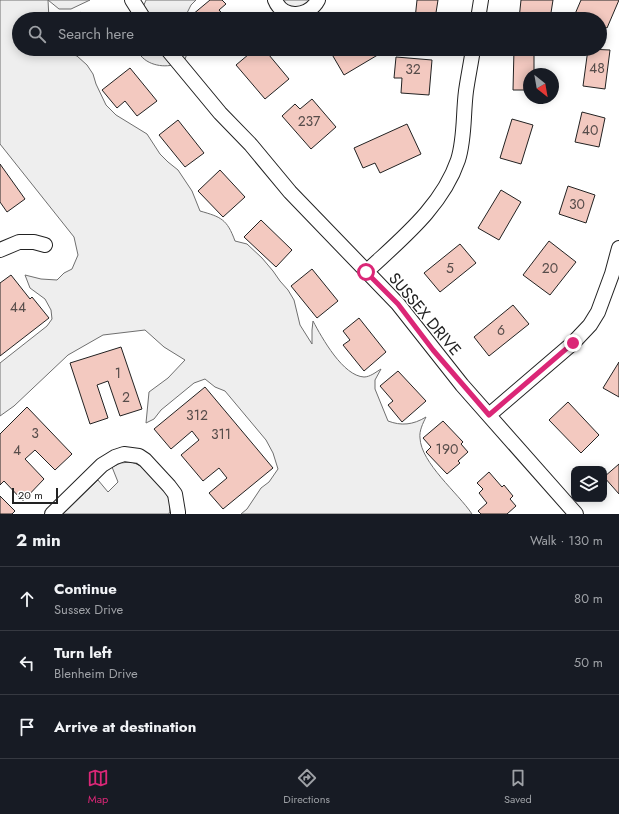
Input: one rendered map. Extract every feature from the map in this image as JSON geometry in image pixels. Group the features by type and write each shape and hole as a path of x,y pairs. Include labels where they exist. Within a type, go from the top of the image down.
{"street":[{"path":"132,0 140,12"},
{"path":"275,0 281,9 288,12"},
{"path":"306,12 313,7 318,0"},
{"path":"479,12 480,0"},
{"name":"SUSSEX DRIVE","path":"173,56 220,113 250,145 290,192 398,304 433,350 576,514"},
{"path":"366,272 428,213 448,186 458,160 463,135 466,92 472,56"},
{"path":"0,250 19,242 34,242 45,245"},
{"path":"489,415 573,343 590,325 598,312 610,282 619,248"},
{"path":"52,514 102,465 115,456 124,454 138,456 145,460 169,486 175,494 178,514"}],"shaded area":[{"path":"0,0 48,0 49,12 12,12 12,56 77,56 87,65 93,74 106,105 116,115 147,134 160,154 178,170 192,191 200,211 218,217 226,223 235,241 247,244 273,271 294,300 300,325 312,344 313,321 334,355 348,370 356,375 366,377 381,369 375,380 375,389 388,421 398,424 407,424 416,422 426,417 420,435 422,448 441,478 472,514 241,514 247,509 261,488 269,482 278,469 273,453 266,440 225,391 215,387 205,379 194,383 161,410 154,419 146,423 149,392 168,378 185,360 164,347 145,330 103,335 68,355 14,406 0,416 0,363 47,326 52,319 51,310 45,299 30,288 25,275 41,279 57,280 64,273 72,269 78,255 74,237 0,144"},
{"path":"48,0 90,0 71,9 59,9"},
{"path":"146,0 196,0 188,12 141,12"},
{"path":"275,0 318,0 303,12 297,12"},
{"path":"141,56 186,56 185,59 179,63 168,66 157,65"},
{"path":"130,462 149,472 165,491 170,504 169,514 63,514 98,480 108,492 118,482 112,467 121,463"}],"building":[{"path":"210,0 222,0 226,4 219,10 221,12 196,12"},
{"path":"417,0 438,0 436,12 416,12"},
{"path":"521,0 553,0 551,12 520,12"},
{"path":"581,0 619,0 607,28 607,12 576,12"},
{"path":"607,50 610,50 605,89 583,86 587,56 607,56"},
{"path":"247,56 270,56 289,79 265,99 236,65"},
{"path":"333,56 376,56 344,75"},
{"path":"514,56 534,56 534,68 523,68 523,90 513,90"},
{"path":"396,57 432,60 429,95 401,93 402,78 394,78"},
{"path":"130,68 157,101 137,116 125,101 117,108 102,90"},
{"path":"312,99 336,127 311,149 282,116 295,104 300,109"},
{"path":"582,112 605,118 599,147 575,142"},
{"path":"512,119 533,125 521,164 500,158"},
{"path":"178,120 204,153 185,167 159,135"},
{"path":"407,124 421,154 380,173 375,163 363,168 354,148"},
{"path":"0,164 25,199 7,212 0,202"},
{"path":"220,170 245,197 223,217 198,191"},
{"path":"568,186 595,195 586,223 559,214"},
{"path":"501,190 521,202 499,240 478,228"},
{"path":"261,220 292,250 276,267 244,237"},
{"path":"549,241 576,262 550,295 523,275"},
{"path":"460,244 476,263 440,292 424,273"},
{"path":"312,269 338,301 317,318 291,286"},
{"path":"11,275 30,299 32,297 49,318 0,356 0,283"},
{"path":"513,305 529,324 489,356 474,337"},
{"path":"359,318 386,352 364,371 343,345 350,340 343,331"},
{"path":"121,347 142,409 120,416 108,381 97,385 108,418 90,424 70,363"},
{"path":"619,362 619,397 603,388"},
{"path":"398,371 426,401 402,422 388,405 393,401 380,386"},
{"path":"205,387 273,468 223,509 209,493 227,478 219,468 203,481 181,455 199,440 192,431 171,449 154,429"},
{"path":"568,402 599,435 581,453 549,420"},
{"path":"27,407 72,454 55,470 35,450 25,459 44,479 23,501 4,481 0,485 0,434"},
{"path":"443,421 463,442 461,444 468,452 458,461 460,463 447,474 426,452 431,447 423,438"},
{"path":"619,464 619,494 607,480 607,474"},
{"path":"489,472 502,487 504,485 513,496 510,499 516,506 507,514 481,514 478,511 487,503 479,493 483,489 477,483"},
{"path":"0,496 15,511 12,514 0,514"}],"route":[{"path":"366,272 398,304 433,350 489,415 573,343"}]}
